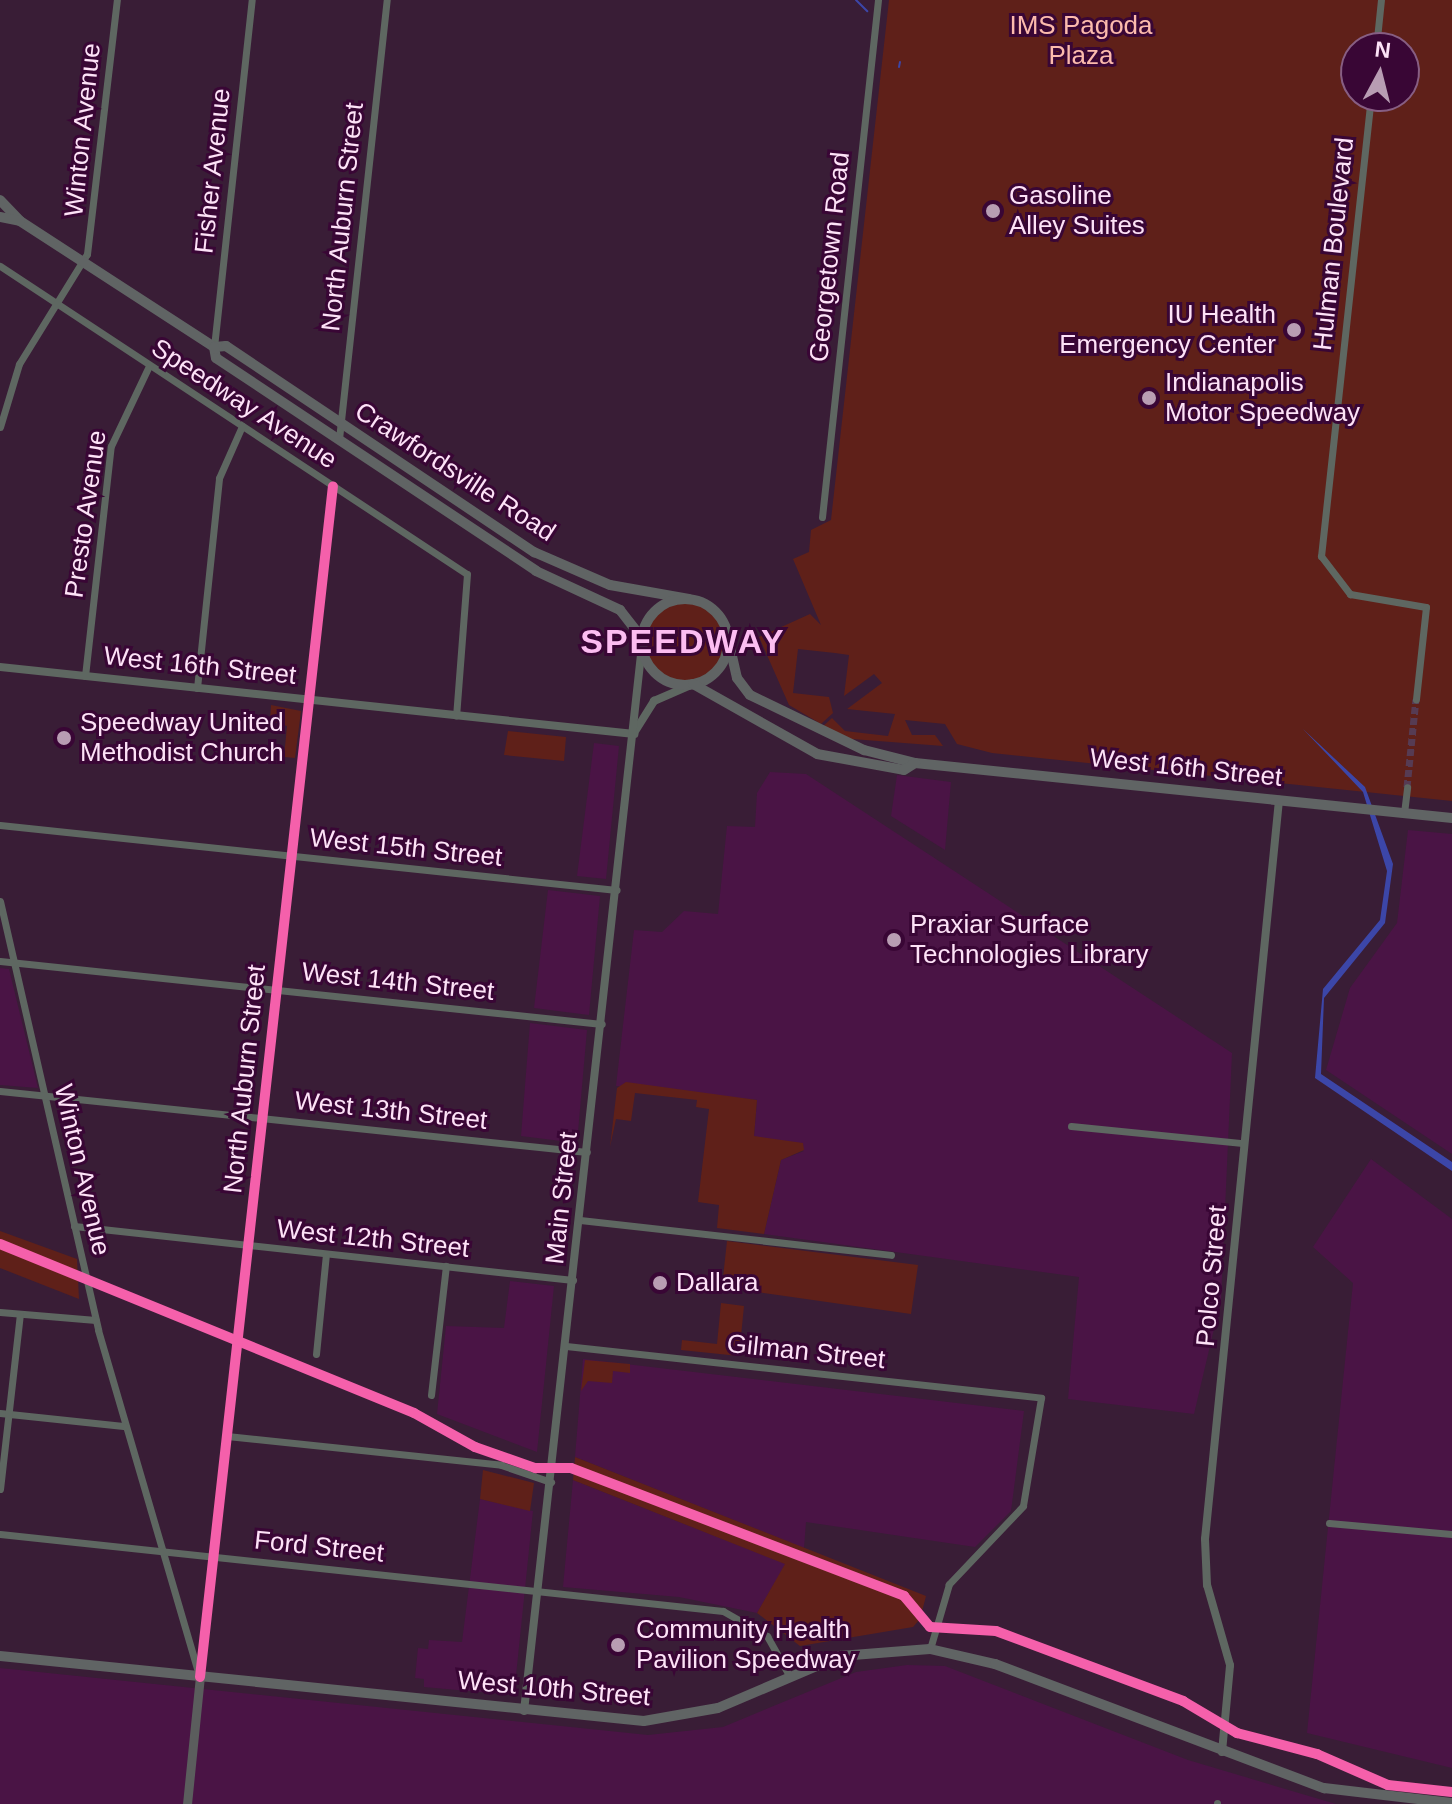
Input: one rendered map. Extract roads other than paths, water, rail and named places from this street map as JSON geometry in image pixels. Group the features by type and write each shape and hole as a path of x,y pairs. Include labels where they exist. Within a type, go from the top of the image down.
{"main road":[{"name":"Crawfordsville Road","path":"0,200 20,221 84,263 214,347 226,346 549,560 610,585 689,599"},
{"name":"Crawfordsville Road","path":"0,217 20,221"},
{"name":"Crawfordsville Road","path":"214,347 216,358 547,578 620,610 642,641"},
{"path":"689,599 712,608 727,634 719,669 692,684 656,673 642,641 656,610 689,599"},
{"name":"West 16th Street","path":"727,634 737,678 750,695 839,743 915,763 1452,818"},
{"name":"West 16th Street","path":"692,684 817,754 904,770 915,763"},
{"name":"West 10th Street","path":"0,1656 524,1711 676,1718 743,1699 789,1675 865,1650 930,1649 995,1664 1324,1788 1452,1803"},
{"path":"187,1804 200,1677"}],"street":[{"name":"Winton Avenue","path":"84,263 117,0"},
{"name":"Fisher Avenue","path":"214,347 252,0"},
{"name":"North Auburn Street","path":"339,439 387,0"},
{"name":"Georgetown Road","path":"822,517 878,0"},
{"path":"1378,32 1381,0"},
{"name":"Hulman Boulevard","path":"1369,112 1321,556 1350,594 1426,607 1416,699"},
{"path":"0,427 19,364 84,263"},
{"name":"Speedway Avenue","path":"0,266 467,574 456,716"},
{"name":"Presto Avenue","path":"85,676 111,446 149,366"},
{"path":"197,688 219,478 242,426"},
{"name":"North Auburn Street","path":"200,1677 333,486"},
{"name":"Main Street","path":"524,1711 617,890 642,641"},
{"name":"West 16th Street","path":"0,667 634,734"},
{"name":"Main Street","path":"634,734 654,701 692,684"},
{"path":"1404,813 1407,787"},
{"name":"Polco Street","path":"1222,1752 1230,1665 1204,1554 1239,1242 1240,1143 1279,800"},
{"name":"West 15th Street","path":"0,825 617,890"},
{"name":"Winton Avenue","path":"0,901 123,1426 200,1677"},
{"name":"West 14th Street","path":"0,961 602,1024"},
{"name":"West 13th Street","path":"0,1091 587,1152"},
{"path":"1071,1126 1240,1143"},
{"path":"580,1220 891,1255"},
{"name":"West 12th Street","path":"74,1226 573,1280"},
{"path":"316,1354 326,1254"},
{"path":"431,1395 446,1266"},
{"path":"0,1312 96,1320"},
{"path":"0,1489 4,1414 20,1314"},
{"name":"Gilman Street","path":"566,1346 1041,1398 1023,1506 949,1584 930,1649"},
{"path":"4,1414 123,1426"},
{"path":"227,1436 501,1465 551,1482"},
{"path":"1329,1523 1452,1534"},
{"name":"Ford Street","path":"0,1534 729,1613 775,1644 789,1675"}],"waterway":[{"path":"856,0 867,11"},
{"path":"899,67 900,62"}],"tunnel":[{"path":"1407,787 1416,699"}],"place":[{"name":"Gasoline Alley Suites","path":"993,211"},
{"name":"IU Health Emergency Center","path":"1294,330"},
{"name":"Indianapolis Motor Speedway","path":"1149,398"},
{"name":"Speedway United Methodist Church","path":"64,738"},
{"name":"Praxiar Surface Technologies Library","path":"894,940"},
{"name":"Dallara","path":"660,1283"},
{"name":"Community Health Pavilion Speedway","path":"618,1645"}],"district":[{"name":"SPEEDWAY","path":"683,642"}],"park label":[{"name":"IMS Pagoda Plaza","path":"1081,41"}]}
